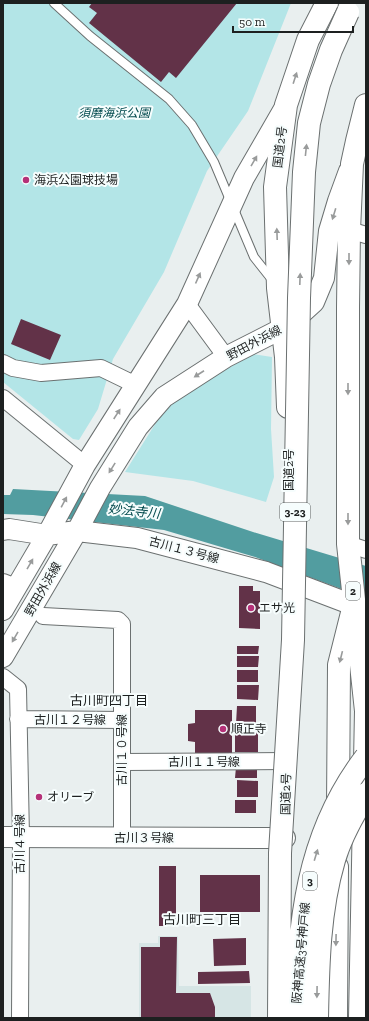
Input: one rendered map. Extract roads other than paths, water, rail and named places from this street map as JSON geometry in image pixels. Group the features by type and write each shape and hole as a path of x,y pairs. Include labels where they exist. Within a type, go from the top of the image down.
{"highway":[{"name":"国道2号","path":"287,1018 285,838 289,580 289,431 286,357 278,288 275,187 286,105 308,40 327,3"},
{"name":"3-23","path":"279,1018 280,853 293,640 299,306 304,172 309,123 319,84 331,50 350,8"},
{"name":"2","path":"360,1018 365,842 366,711 357,547 357,232 352,164 361,142 366,105"},
{"path":"336,1018 339,665 360,608"},
{"name":"阪神高速3号神戸線","path":"296,1018 298,969 302,928 306,897 313,867 321,838 333,811 345,787 366,757"},
{"name":"阪神高速3号神戸線","path":"317,1018 318,972 324,907 328,884 343,836 354,813 366,794"}],"street":[{"path":"3,398 85,465 187,304 244,178 286,105"},
{"name":"野田外浜線","path":"3,657 80,526 100,488 138,427 164,397 226,357 283,328 314,302 324,278 329,231 338,201 352,164"},
{"path":"187,304 226,357"},
{"path":"3,363 13,368 41,373 101,368 136,385"},
{"name":"野田外浜線","path":"3,610 10,584 50,528 85,465"},
{"name":"古川１３号線","path":"3,530 80,526 137,538 266,572 360,608"},
{"name":"古川１０号線","path":"43,616 118,620 122,624 122,838"},
{"name":"古川４号線","path":"3,677 18,689 18,719 12,837 20,1018"},
{"name":"古川１２号線","path":"18,719 122,720"},
{"name":"古川１１号線","path":"122,762 286,761"},
{"name":"古川３号線","path":"12,837 285,838"}],"lane":[{"path":"54,3 90,36 169,99 192,125 214,162 254,257 278,288"}],"water":[{"name":"妙法寺川","path":"13,489 145,496 253,532 366,566 366,598 255,557 164,530 33,515 3,514 3,495 10,495"}],"place":[{"name":"海浜公園球技場","path":"26,180"},
{"name":"エサ光","path":"251,608"},
{"name":"順正寺","path":"223,729"},
{"name":"オリーブ","path":"39,797"}],"district":[{"name":"古川町四丁目","path":"109,700"},
{"name":"古川町三丁目","path":"202,919"}],"park label":[{"name":"須磨海浜公園","path":"114,113"}]}
